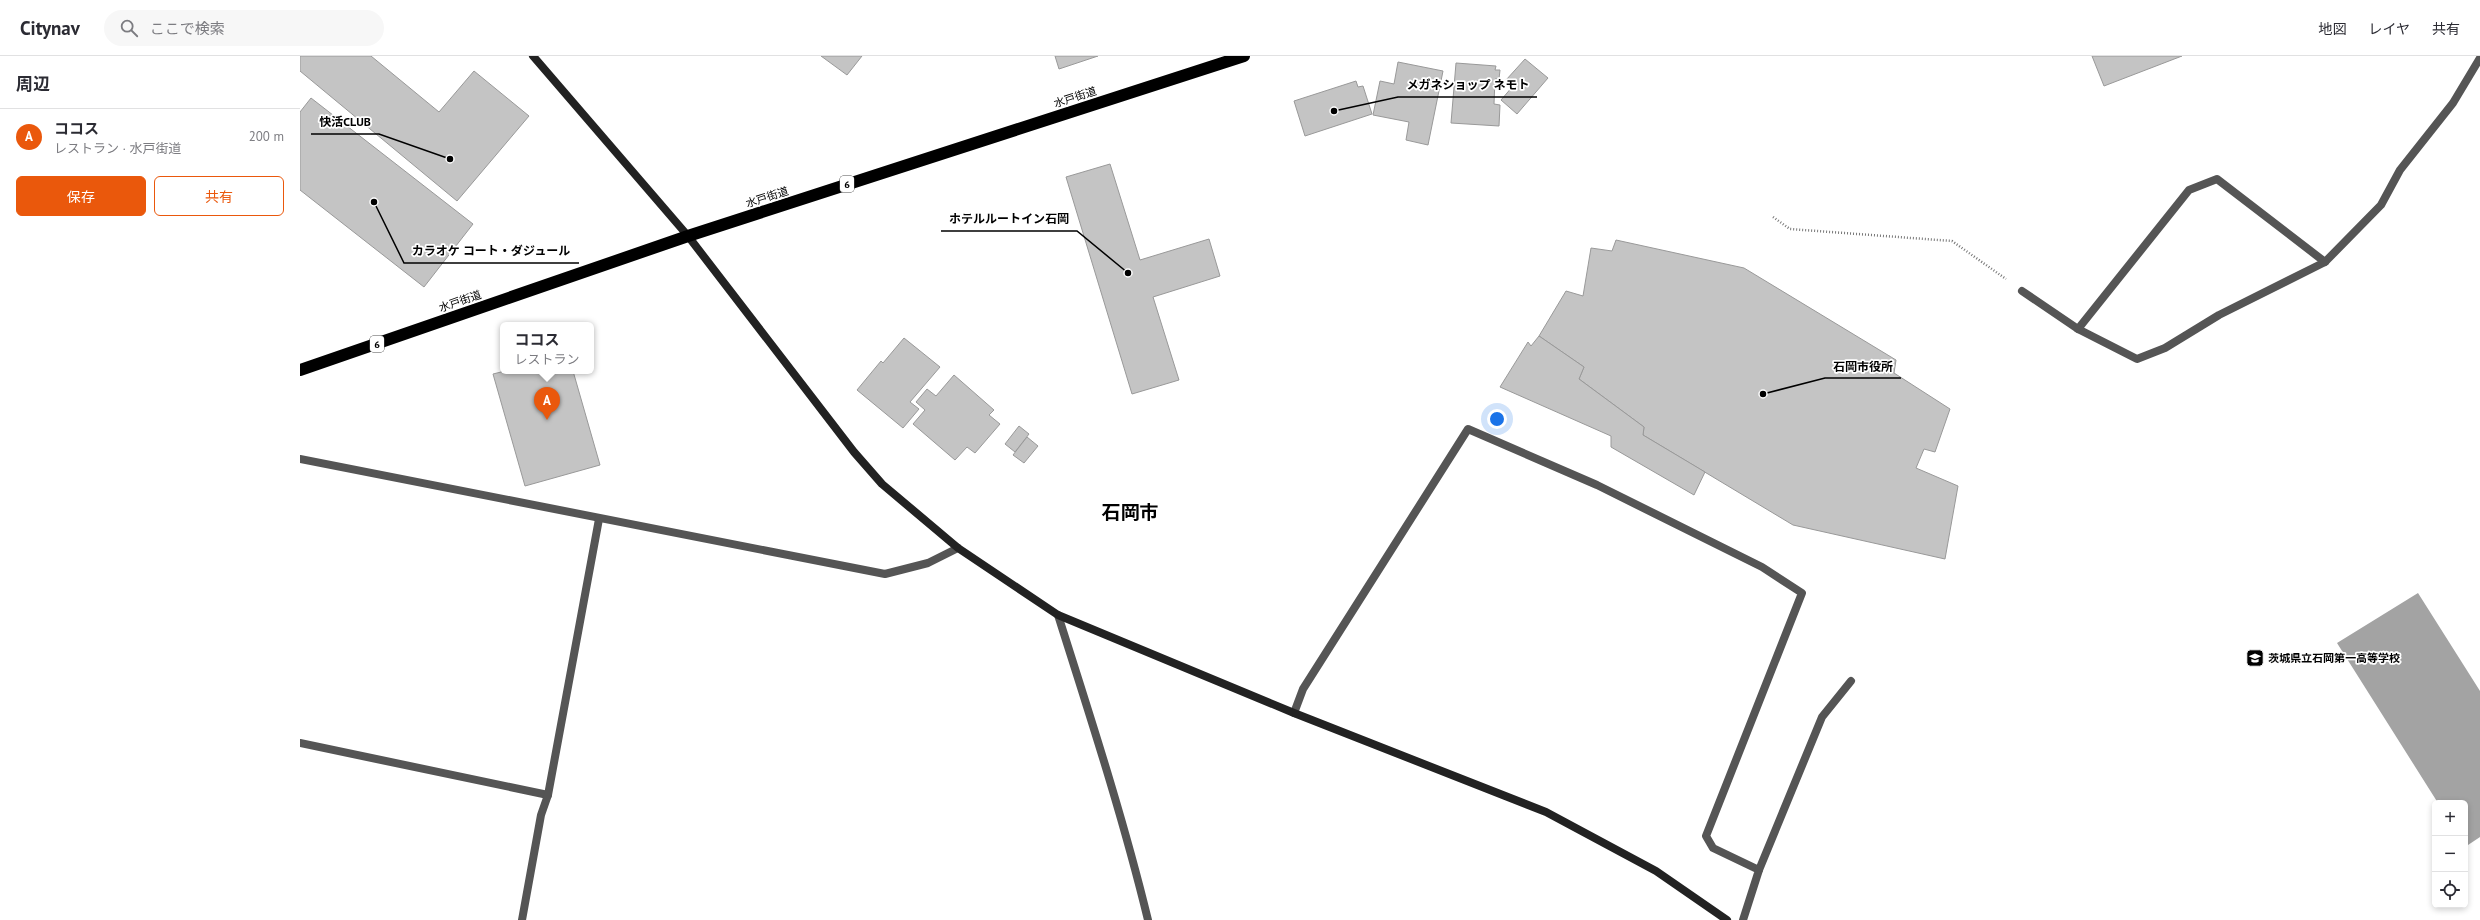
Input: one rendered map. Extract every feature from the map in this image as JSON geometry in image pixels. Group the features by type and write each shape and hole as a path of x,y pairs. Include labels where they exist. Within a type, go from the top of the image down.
{"highway":[{"name":"水戸街道","path":"300,370 688,236 1244,56"}],"street":[{"path":"533,56 688,236 854,452 882,484 958,548 1058,615 1294,713 1546,812 1656,871 1727,920"},
{"path":"2022,291 2078,329 2137,358 2165,348 2219,315 2325,262 2381,205 2400,170 2453,103 2480,58"},
{"path":"2078,329 2189,190 2217,179 2325,262"},
{"path":"1294,713 1303,689 1468,429 1597,485 1762,567 1802,593 1706,836 1713,848 1759,870"},
{"path":"300,459 599,519 886,574 928,563 958,548"},
{"path":"522,920 541,815 548,795 599,519"},
{"path":"1058,615 1107,767 1148,920"},
{"path":"1743,920 1759,870 1822,717 1851,681"},
{"path":"300,743 548,795"}],"path":[{"path":"1773,217 1790,229 1952,241 2022,291"}],"shaded area":[{"path":"2418,593 2480,691 2480,837 2468,845 2468,800 2436,800 2337,643"}],"building":[{"path":"300,56 371,56 439,112 474,71 529,116 457,201 300,71"},
{"path":"821,56 862,56 847,75"},
{"path":"1055,56 1098,56 1059,69"},
{"path":"2092,56 2182,56 2104,86"},
{"path":"1525,59 1548,78 1517,114 1501,100 1513,86 1506,80"},
{"path":"1398,62 1443,71 1428,145 1406,140 1409,122 1373,115 1380,81 1394,84"},
{"path":"1456,63 1496,66 1495,70 1500,70 1499,79 1495,79 1494,104 1500,105 1499,126 1451,123"},
{"path":"1356,81 1358,87 1363,86 1372,114 1305,136 1294,101"},
{"path":"311,98 473,224 424,287 300,190 300,112"},
{"path":"1110,164 1140,260 1209,239 1220,276 1153,297 1179,380 1132,394 1066,177"},
{"path":"1616,240 1744,268 1896,360 1894,373 1950,409 1935,452 1924,449 1916,468 1958,486 1945,559 1793,525 1643,435 1644,427 1579,379 1584,367 1539,336 1566,291 1583,296 1591,248 1612,251"},
{"path":"1539,336 1584,367 1579,379 1644,427 1643,435 1705,472 1694,495 1611,447 1611,436 1500,387 1528,342 1531,346"},
{"path":"904,338 940,367 910,402 919,409 903,428 857,390 881,361 883,363"},
{"path":"500,372 500,374 574,374 600,465 525,486 493,374"},
{"path":"954,375 994,410 989,415 1000,424 975,453 967,447 955,460 913,424 925,410 916,402 927,389 936,396"},
{"path":"1019,426 1029,434 1015,452 1005,444"},
{"path":"1027,437 1038,446 1024,463 1013,455"}],"place":[{"name":"メガネショップ ネモト","path":"1334,111"},
{"name":"快活CLUB","path":"450,159"},
{"name":"カラオケ コート・ダジュール","path":"374,202"},
{"name":"ホテルルートイン石岡","path":"1128,273"},
{"name":"石岡市役所","path":"1763,394"},
{"name":"ココス","path":"547,420"},
{"name":"茨城県立石岡第一高等学校","path":"2255,658"}],"district":[{"name":"石岡市","path":"1130,512"}]}
